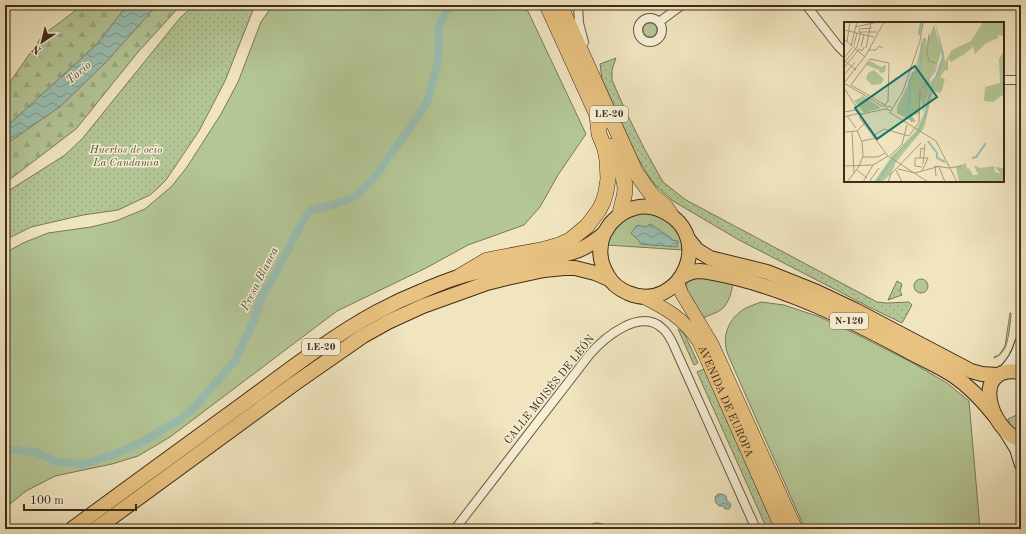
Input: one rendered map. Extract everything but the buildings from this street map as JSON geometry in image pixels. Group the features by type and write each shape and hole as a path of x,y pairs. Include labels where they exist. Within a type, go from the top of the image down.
{"highway":[{"name":"LE-20","path":"547,5 622,171 625,191 620,214"},
{"name":"LE-20","path":"560,5 636,174 652,195 665,206 671,215"},
{"path":"460,276 487,260 559,245 570,240 587,226 603,202 608,180 607,160 605,149 599,134 597,115"},
{"path":"648,207 660,209 671,215 682,227 689,240 690,254 688,264 680,279 666,291 656,295 641,296 623,291 609,279 601,260 601,240 608,226 620,214 636,208 648,207"},
{"name":"LE-20","path":"72,529 290,369 338,336 377,312 410,296 460,276 544,257 569,254 586,246 604,233"},
{"name":"N-120","path":"689,240 697,250 710,258 767,272 810,289 855,310 971,371 982,374 1001,374 1010,371 1021,372"},
{"name":"LE-20","path":"96,529 294,384 364,336 388,322 423,306 487,283 544,270 574,268 595,272 609,279"},
{"name":"N-120","path":"680,279 693,272 700,271 723,275 760,285 811,303 952,375 987,405 1012,436 1021,440"},
{"path":"999,421 991,406 990,386 993,379 1001,374"}],"main road":[{"name":"AVENIDA DE EUROPA","path":"680,279 682,294 712,344 796,529"},
{"name":"AVENIDA DE EUROPA","path":"641,296 664,308 677,317 693,333 699,342 782,529"},
{"path":"1001,374 1014,360 1019,352 1021,343"},
{"path":"999,421 1016,449 1021,465"}],"street":[{"path":"578,5 578,23 590,60 591,76"},
{"path":"659,22 682,5"},
{"path":"806,5 844,52"},
{"path":"1004,80 1021,80"},
{"name":"CALLE MOISÉS DE LEÓN","path":"454,529 599,344 612,333 624,326 643,321 654,323 663,328 667,333 677,352 756,529"}],"green space":[{"path":"83,5 181,5 138,52 76,129 5,183 5,89 43,35"},
{"name":"Huertos de ocio La Candamia","path":"194,5 256,5 225,81 199,131 166,180 150,195 118,210 83,215 31,227 5,240 5,193 65,155 82,139 180,18"},
{"path":"273,5 525,5 586,134 558,175 540,207 524,225 468,245 426,268 337,311 170,437 138,456 112,464 55,476 26,491 5,508 5,253 23,243 48,233 91,227 116,221 145,209 172,186 187,167 221,114 238,82 261,22"},
{"path":"647,23 653,23 657,27 657,33 653,37 647,37 643,33 643,27"},
{"path":"616,58 612,70 612,80 644,148 663,182 686,200 877,302 909,302 912,305 902,323 739,240 673,201 653,183 637,157 602,79 600,64"},
{"path":"643,213 655,214 675,227 681,238 683,250 607,245 612,231 618,224 630,216"},
{"path":"696,276 733,282 727,304 718,312 703,318 693,304 687,288 687,283 690,279"},
{"path":"921,279 926,281 928,286 926,291 921,293 916,291 914,286 916,281"},
{"path":"897,281 902,284 900,291 902,295 888,300"},
{"path":"761,302 784,305 820,317 858,335 911,362 947,383 969,401 980,529 805,529 726,348 725,341 728,328 735,317 746,308"},
{"path":"1011,313 1007,344 999,355 1005,346"},
{"path":"678,329 685,335 698,363 694,365"},
{"path":"704,369 775,529 767,529 697,372"},
{"path":"1021,413 1021,430 1017,430 1012,427 1008,419"},
{"path":"595,523 603,524 610,529 586,529"}],"water":[{"name":"Torío","path":"127,5 157,5 108,60 61,106 5,145 5,128 98,43"},
{"path":"650,224 670,237 672,240 678,241 677,247 640,244 640,242 631,233 637,225 646,227"},
{"path":"718,494 726,496 727,501 731,504 729,509 725,509 723,506 719,506 716,503 715,497"}],"waterway":[{"name":"Presa Blanca","path":"5,450 35,452 57,462 83,464 113,455 146,440 192,410 235,361 254,320 262,296 275,275 309,211 333,205 355,197 373,179 427,102 438,61 439,25 451,5"}]}
